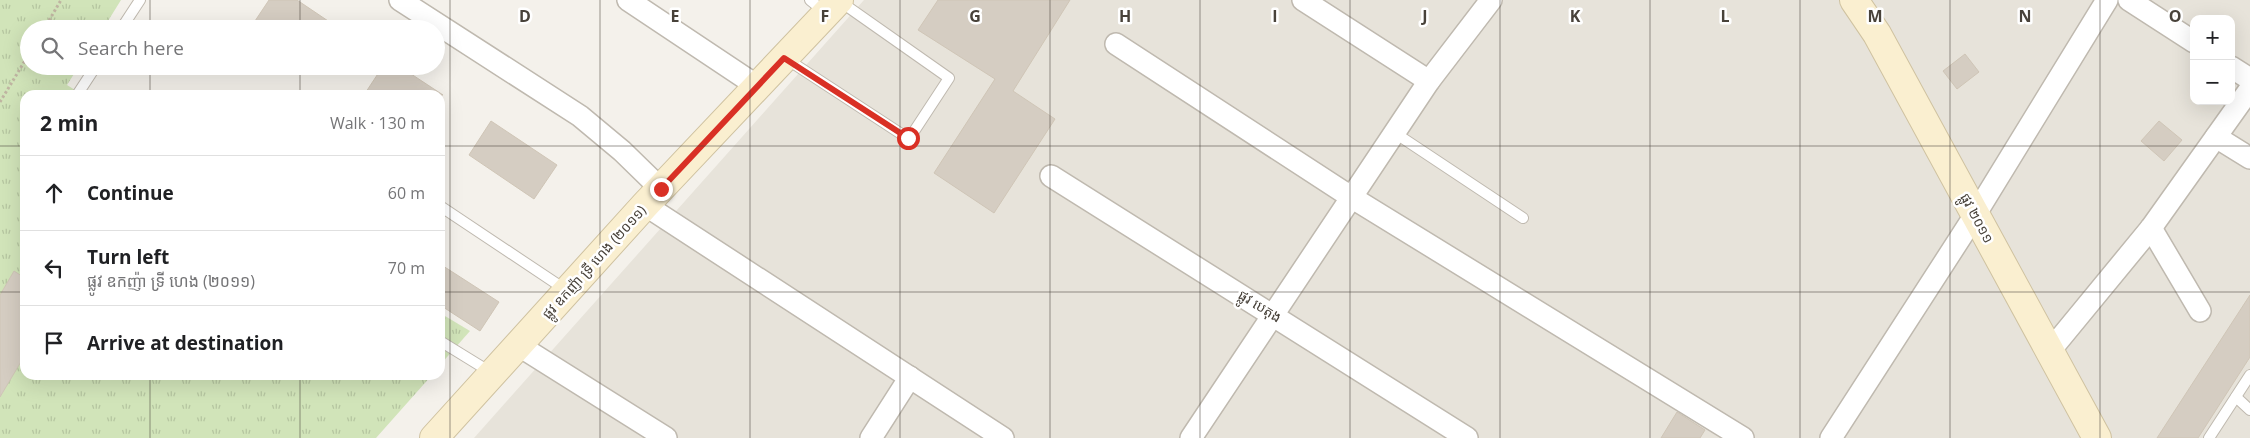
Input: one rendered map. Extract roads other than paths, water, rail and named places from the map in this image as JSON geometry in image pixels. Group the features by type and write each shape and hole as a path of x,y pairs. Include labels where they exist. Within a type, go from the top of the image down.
{"main road":[{"name":"ផ្លូវ ២០១១","path":"1854,0 1877,34 2097,438"},
{"name":"ផ្លូវ ឧកញ៉ា ទ្រី ហេង (២០១១)","path":"434,438 567,290 784,58 828,3"}],"street":[{"path":"400,0 431,20"},
{"path":"628,0 757,86"},
{"path":"1302,0 1430,81"},
{"path":"1191,438 1430,81 1491,0"},
{"path":"1831,438 1975,215 2107,0"},
{"path":"2129,0 2190,39"},
{"path":"445,29 580,116 622,150 653,197 910,378 1003,438"},
{"path":"1116,44 1351,197 1743,438"},
{"path":"2235,70 2250,79"},
{"path":"2049,352 2151,228 2250,89"},
{"path":"2216,137 2250,158"},
{"name":"ផ្លូវ បេតុង","path":"1051,176 1273,314 1467,438"},
{"path":"2151,228 2200,311"},
{"path":"518,345 666,438"},
{"path":"871,438 910,378"}],"lane":[{"path":"127,20 140,0"},
{"path":"784,58 825,82 908,138 949,78 867,21 828,3"},
{"path":"80,90 90,75"},
{"path":"1395,133 1523,218"},
{"path":"445,209 567,290"},
{"path":"445,344 493,374"},
{"path":"2208,438 2250,375"},
{"path":"2236,397 2250,410"}]}
